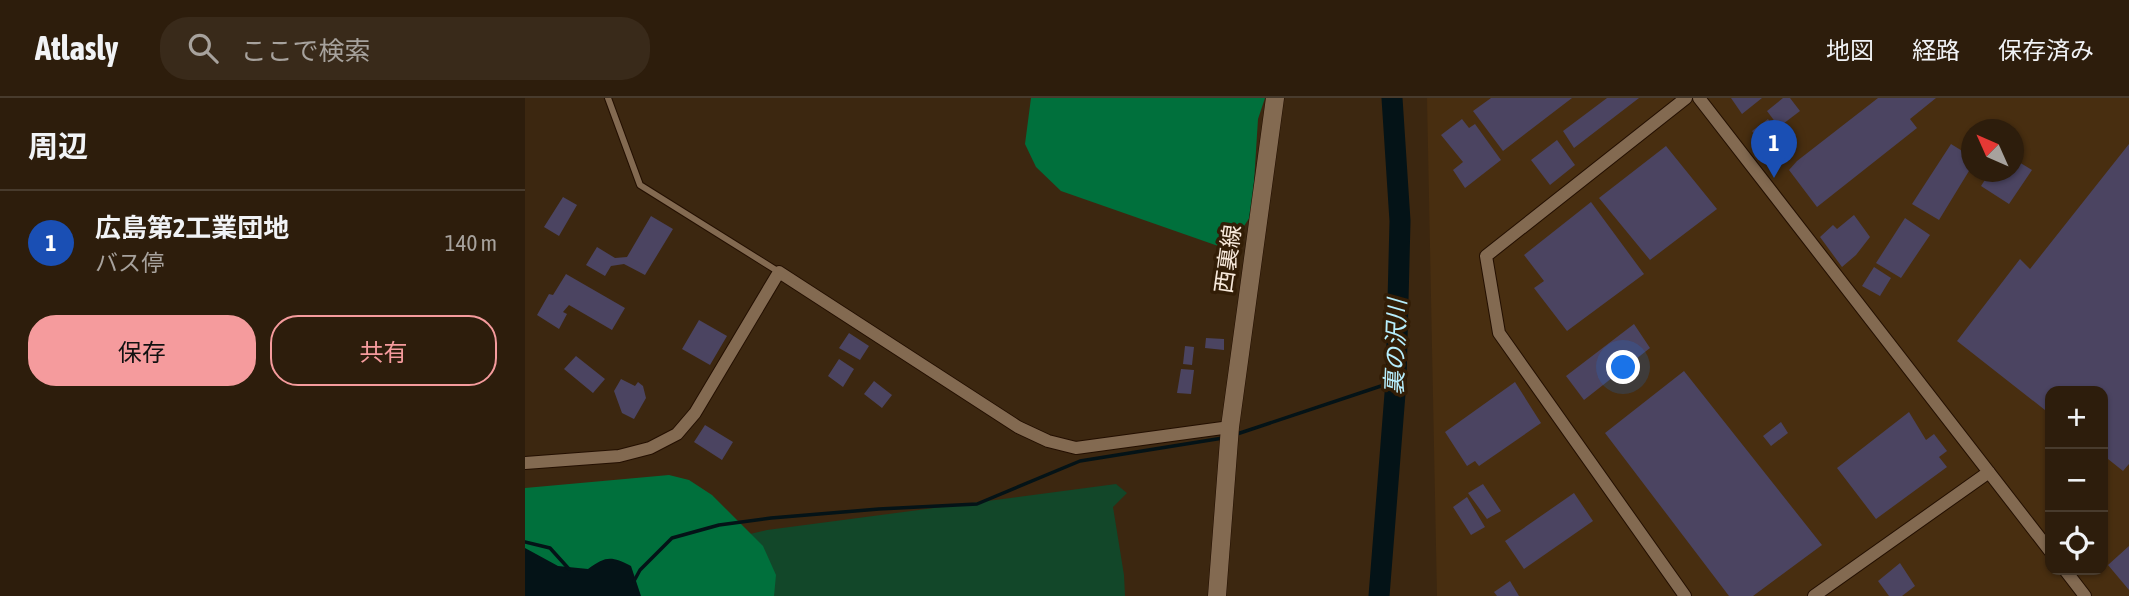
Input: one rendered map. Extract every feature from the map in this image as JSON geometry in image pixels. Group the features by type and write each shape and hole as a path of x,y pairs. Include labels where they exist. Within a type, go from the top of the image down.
{"street":[{"name":"西裏線","path":"1217,596 1230,427 1275,98"},
{"path":"1685,596 1499,333 1486,256 1686,98"},
{"path":"1699,98 2045,545"},
{"path":"525,463 619,456 650,448 677,434 695,413 779,272 1018,427 1048,441 1076,448 1230,427"},
{"path":"1814,596 1989,472"},
{"path":"2069,575 2085,596"}],"lane":[{"path":"608,98 640,185 779,272"}],"shaded area":[{"path":"1427,98 2129,98 2129,596 1437,596"},
{"path":"525,548 558,566 588,569 609,559 624,563 631,566 641,596 525,596"}],"green space":[{"path":"1031,98 1265,98 1258,119 1252,214 1236,238 1221,247 1061,191 1036,167 1025,144"},
{"path":"669,475 689,480 712,495 763,546 776,575 774,596 525,596 525,488"},
{"path":"1116,484 1127,493 1113,507 1125,596 698,596 684,549 767,530"}],"building":[{"path":"1491,98 1572,98 1503,151 1473,111"},
{"path":"1607,98 1639,98 1574,148 1563,131"},
{"path":"1731,98 1762,98 1742,114"},
{"path":"1783,98 1790,98 1800,111 1779,127 1767,111"},
{"path":"1878,98 1936,98 1910,119 1917,128 1817,207 1789,170"},
{"path":"1462,119 1469,128 1475,124 1501,160 1465,188 1453,170 1463,162 1441,135"},
{"path":"1768,119 1775,130 1759,142 1752,131"},
{"path":"1557,140 1575,165 1550,185 1531,160"},
{"path":"1951,144 1961,150 1962,182 1939,220 1912,204"},
{"path":"2129,144 2129,464 2123,471 2108,459 2108,386 2045,386 2045,410 1957,341 2020,259 2030,269"},
{"path":"1666,146 1717,209 1650,260 1599,198"},
{"path":"2024,165 2032,170 2024,182"},
{"path":"1984,182 2024,182 2009,204 1981,186"},
{"path":"563,197 577,205 559,236 544,227"},
{"path":"1591,202 1644,274 1567,331 1534,288 1544,281 1524,255"},
{"path":"1854,215 1870,237 1842,267 1820,237 1833,225 1837,229"},
{"path":"651,216 673,229 645,275 624,264 611,266 605,276 586,265 597,247 615,258 627,257"},
{"path":"1905,218 1930,235 1901,278 1876,263"},
{"path":"1874,267 1891,278 1880,296 1862,286"},
{"path":"566,274 625,308 612,330 569,305 563,312 567,314 559,329 537,315 549,294 553,295"},
{"path":"699,320 727,336 710,365 682,349"},
{"path":"1634,324 1650,348 1584,400 1566,376"},
{"path":"849,333 869,346 860,360 839,348"},
{"path":"1206,338 1224,339 1224,350 1205,348"},
{"path":"1185,346 1194,347 1192,365 1183,364"},
{"path":"576,356 605,379 593,393 564,369"},
{"path":"839,359 854,369 843,387 828,376"},
{"path":"1181,369 1194,370 1191,394 1177,393"},
{"path":"1684,371 1822,545 1753,596 1729,596 1605,433"},
{"path":"621,379 635,386 638,382 643,386 646,398 634,419 622,413 614,391"},
{"path":"874,381 892,395 882,408 864,394"},
{"path":"1515,382 1541,423 1479,466 1475,461 1467,466 1445,432"},
{"path":"1909,412 1926,440 1934,434 1947,451 1939,457 1947,467 1876,519 1837,468"},
{"path":"1781,422 1788,433 1771,446 1763,436"},
{"path":"705,425 733,442 722,460 694,442"},
{"path":"1483,484 1501,511 1487,519 1468,493"},
{"path":"1574,493 1593,521 1524,569 1505,541"},
{"path":"1467,497 1485,527 1471,535 1453,507"},
{"path":"2129,546 2129,590 2108,565"},
{"path":"1900,563 1915,586 1902,596 1889,596 1878,581"},
{"path":"1510,581 1519,596 1497,596 1494,592"}],"waterway":[{"name":"裏の沢川","path":"1379,596 1396,381 1400,221 1392,98"},
{"path":"1234,435 1396,381"},
{"path":"634,581 640,570 672,538 719,525 879,509 977,504 1080,461 1223,438"},
{"path":"525,542 550,548 569,569"}],"place":[{"name":"広島第2工業団地","path":"1774,178"}]}
